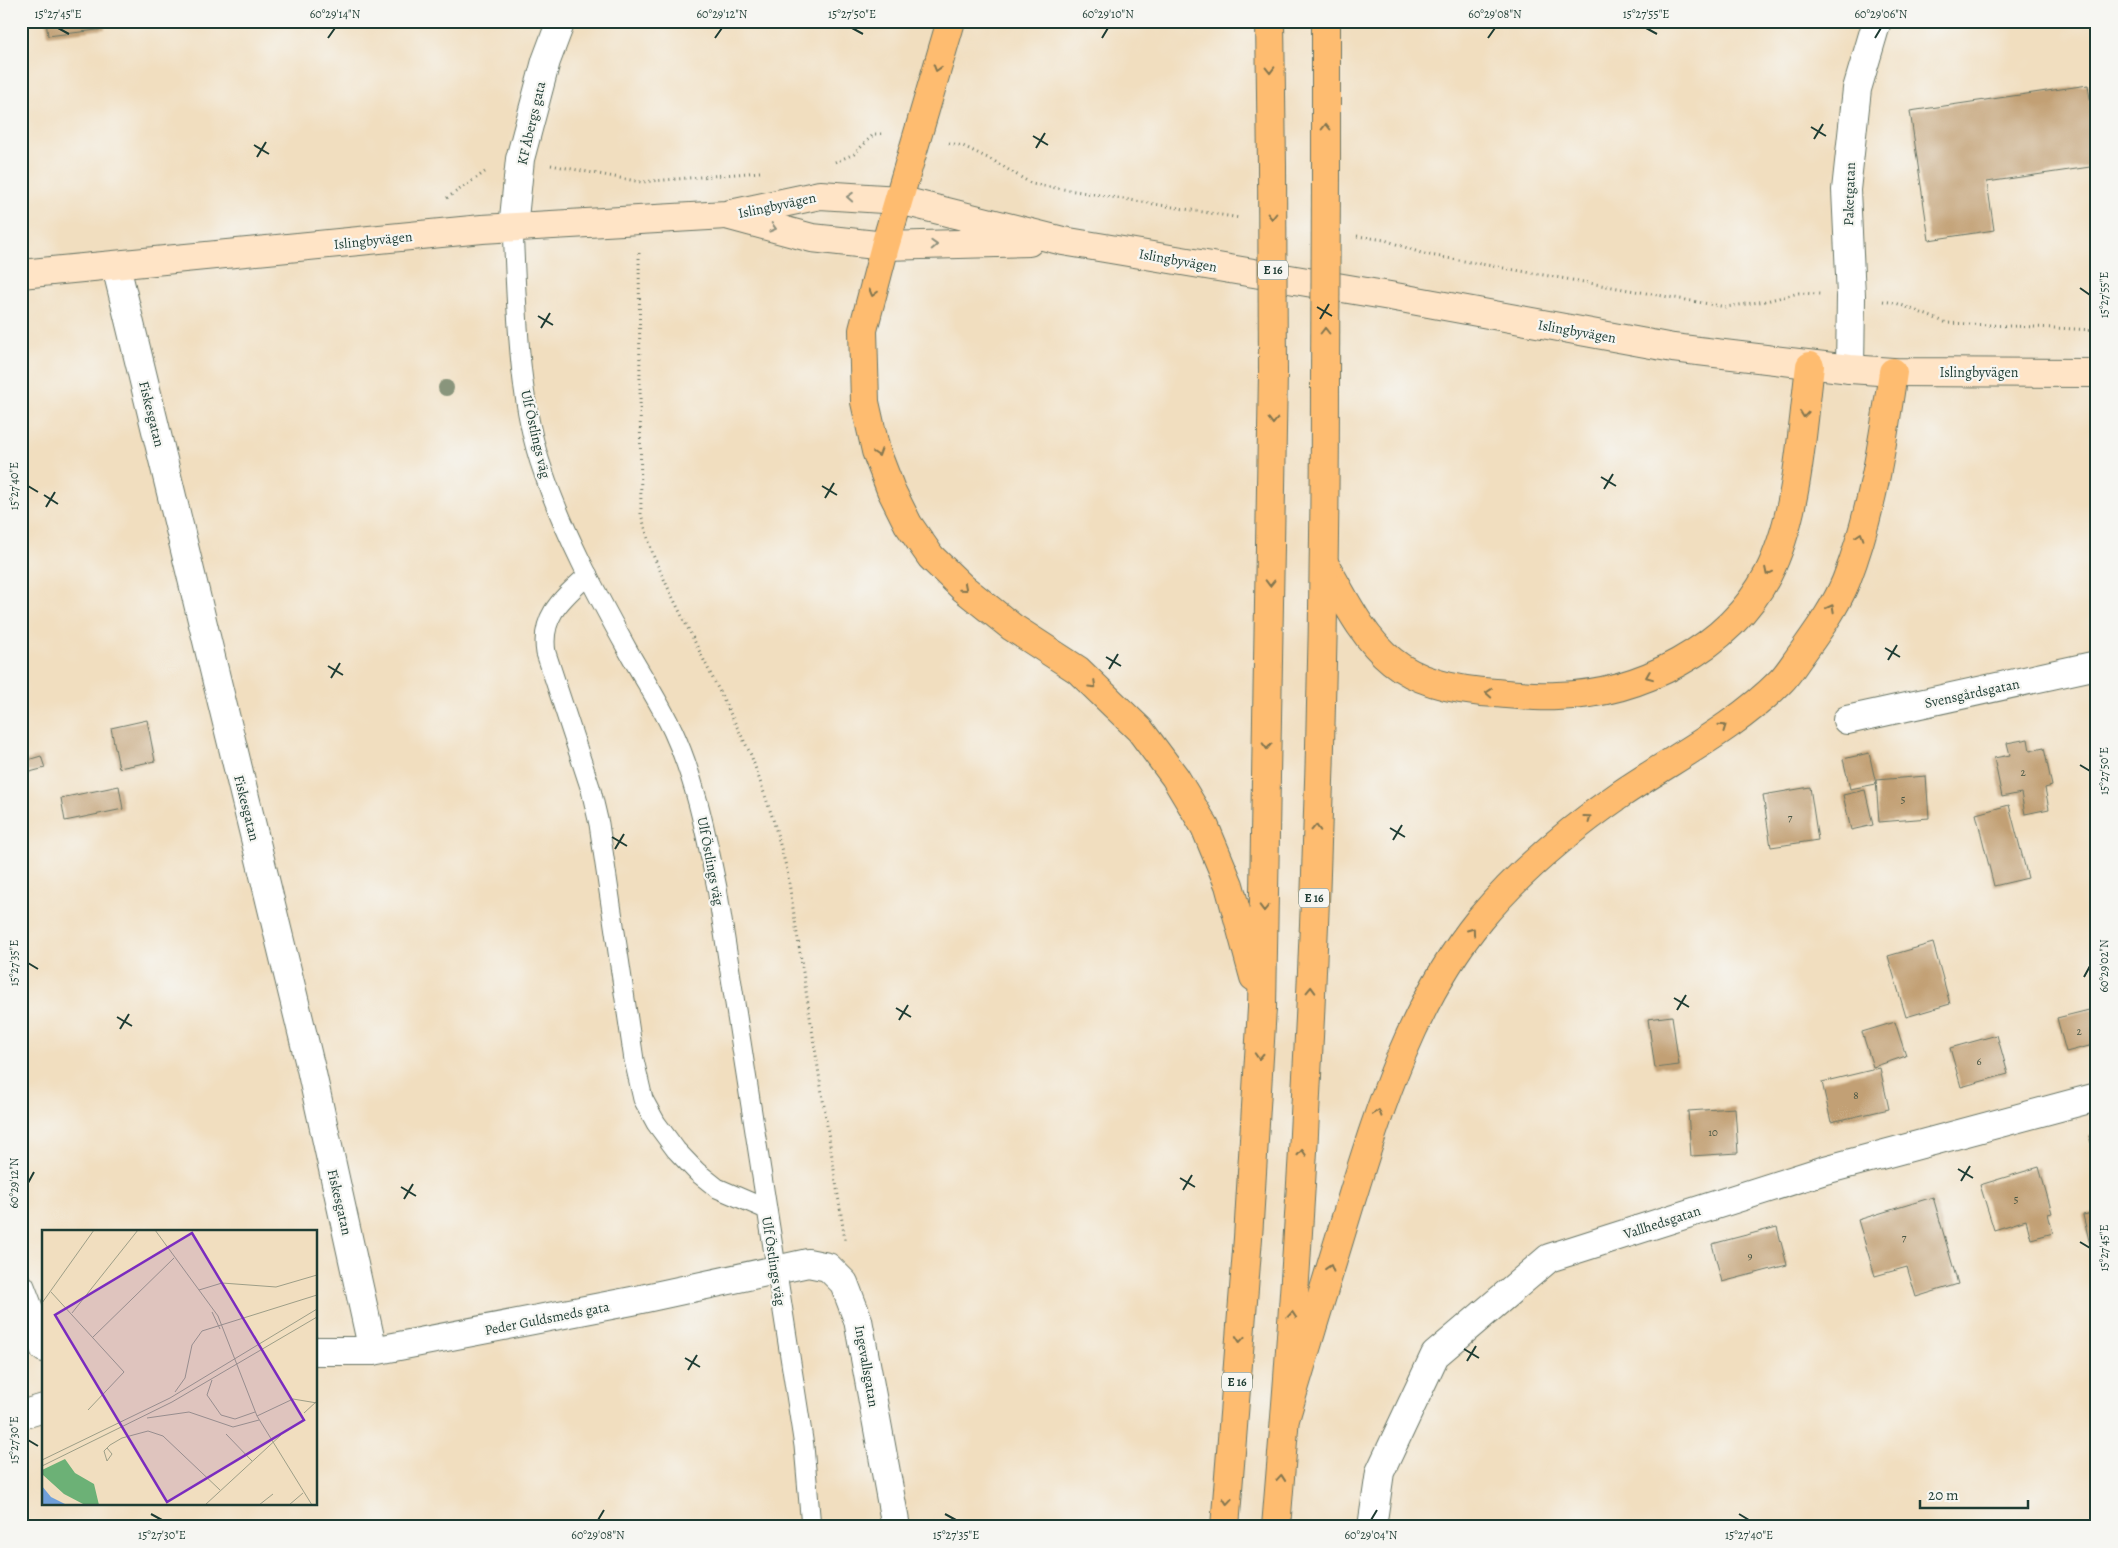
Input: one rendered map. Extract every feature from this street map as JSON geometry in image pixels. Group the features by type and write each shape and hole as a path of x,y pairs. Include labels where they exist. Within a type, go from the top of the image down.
{"highway":[{"path":"951,21 885,246 863,330 865,402 876,451 891,490 908,524 931,556 964,588 1012,627 1078,670 1140,730 1169,769 1205,827 1229,885 1262,1008"},
{"name":"E 16","path":"1225,1527 1248,1238 1262,1008 1273,372 1270,21"},
{"name":"E 16","path":"1276,1527 1286,1416 1311,1006 1325,565 1326,21"},
{"path":"1325,565 1360,624 1377,647 1393,662 1425,679 1466,691 1558,696 1595,692 1627,684 1662,670 1724,632 1748,604 1768,574 1784,529 1796,476 1810,366"},
{"path":"1286,1416 1380,1105 1411,1032 1443,970 1480,919 1518,877 1558,840 1620,795 1742,714 1781,680 1821,628 1845,582 1865,520 1879,464 1893,372"}],"street":[{"name":"KF Åbergs gata","path":"513,228 520,159 546,61 561,21"},
{"name":"Paketgatan","path":"1850,369 1851,296 1846,190 1857,90 1877,21"},
{"name":"Islingbyvägen","path":"21,274 513,228 639,222 726,215 820,195 899,200 1063,241 1390,296 1673,348 1810,366 1893,372 2097,373"},
{"name":"Islingbyvägen","path":"726,215 812,238 885,246 1063,241"},
{"name":"Fiskesgatan","path":"116,266 311,1069 374,1351"},
{"name":"Svensgårdsgatan","path":"1847,720 2097,665"},
{"name":"Vallhedsgatan","path":"1372,1527 1380,1472 1435,1355 1549,1258 1825,1170 2097,1097"},
{"name":"Ingevallsgatan","path":"776,1270 808,1263 818,1264 828,1267 844,1283 858,1320 896,1527"},
{"name":"Peder Guldsmeds gata","path":"318,1351 374,1351 632,1301 776,1270"},
{"path":"21,1288 42,1343"},
{"path":"21,1415 42,1409"}],"lane":[{"name":"Ulf Östlings väg","path":"513,228 526,404 542,469 560,519 588,576 673,732 698,798 717,888 804,1446 811,1527"},
{"path":"588,576 559,602 547,621 543,637 546,653 591,790 599,824 634,1060 643,1099 656,1123 697,1172 717,1188 766,1209"}],"path":[{"path":"438,199 448,198 490,168 520,159 642,182 639,222 641,514 653,555 750,755 776,827 786,870 850,1270 844,1283"},
{"path":"1851,296 1896,303 1947,323 2097,330"}],"building":[{"path":"46,21 104,21 105,29 48,36"},
{"path":"2088,85 2097,145 2097,166 1987,182 1994,230 1929,240 1910,111"},
{"path":"147,720 155,761 119,768 111,728"},
{"path":"2028,739 2030,751 2044,748 2052,786 2045,788 2049,809 2025,814 2021,793 2002,797 1994,758 2010,755 2007,743"},
{"path":"1869,753 1876,784 1850,789 1843,759"},
{"path":"41,756 45,768 22,774 21,762"},
{"path":"1926,776 1929,818 1879,822 1876,780"},
{"path":"119,786 123,809 65,821 61,798"},
{"path":"1810,787 1818,840 1771,847 1763,795"},
{"path":"1865,790 1873,825 1851,830 1843,795"},
{"path":"2009,805 2028,878 1994,886 1976,814"},
{"path":"1933,943 1950,1004 1906,1017 1888,956"},
{"path":"2097,1008 2097,1044 2066,1052 2057,1018"},
{"path":"1672,1016 1679,1065 1655,1068 1648,1019"},
{"path":"1895,1022 1906,1056 1873,1067 1862,1032"},
{"path":"1997,1035 2008,1074 1961,1087 1950,1048"},
{"path":"1880,1068 1889,1109 1831,1122 1822,1082"},
{"path":"1735,1108 1738,1153 1691,1156 1688,1111"},
{"path":"2097,1134 2097,1158 2096,1158 2089,1136"},
{"path":"2039,1167 2052,1213 2048,1214 2053,1233 2031,1239 2026,1220 1994,1230 1980,1185"},
{"path":"1933,1197 1958,1284 1916,1297 1907,1267 1875,1276 1858,1220"},
{"path":"2097,1212 2097,1270 2096,1270 2083,1215"},
{"path":"1777,1227 1787,1265 1722,1282 1712,1244"}]}
